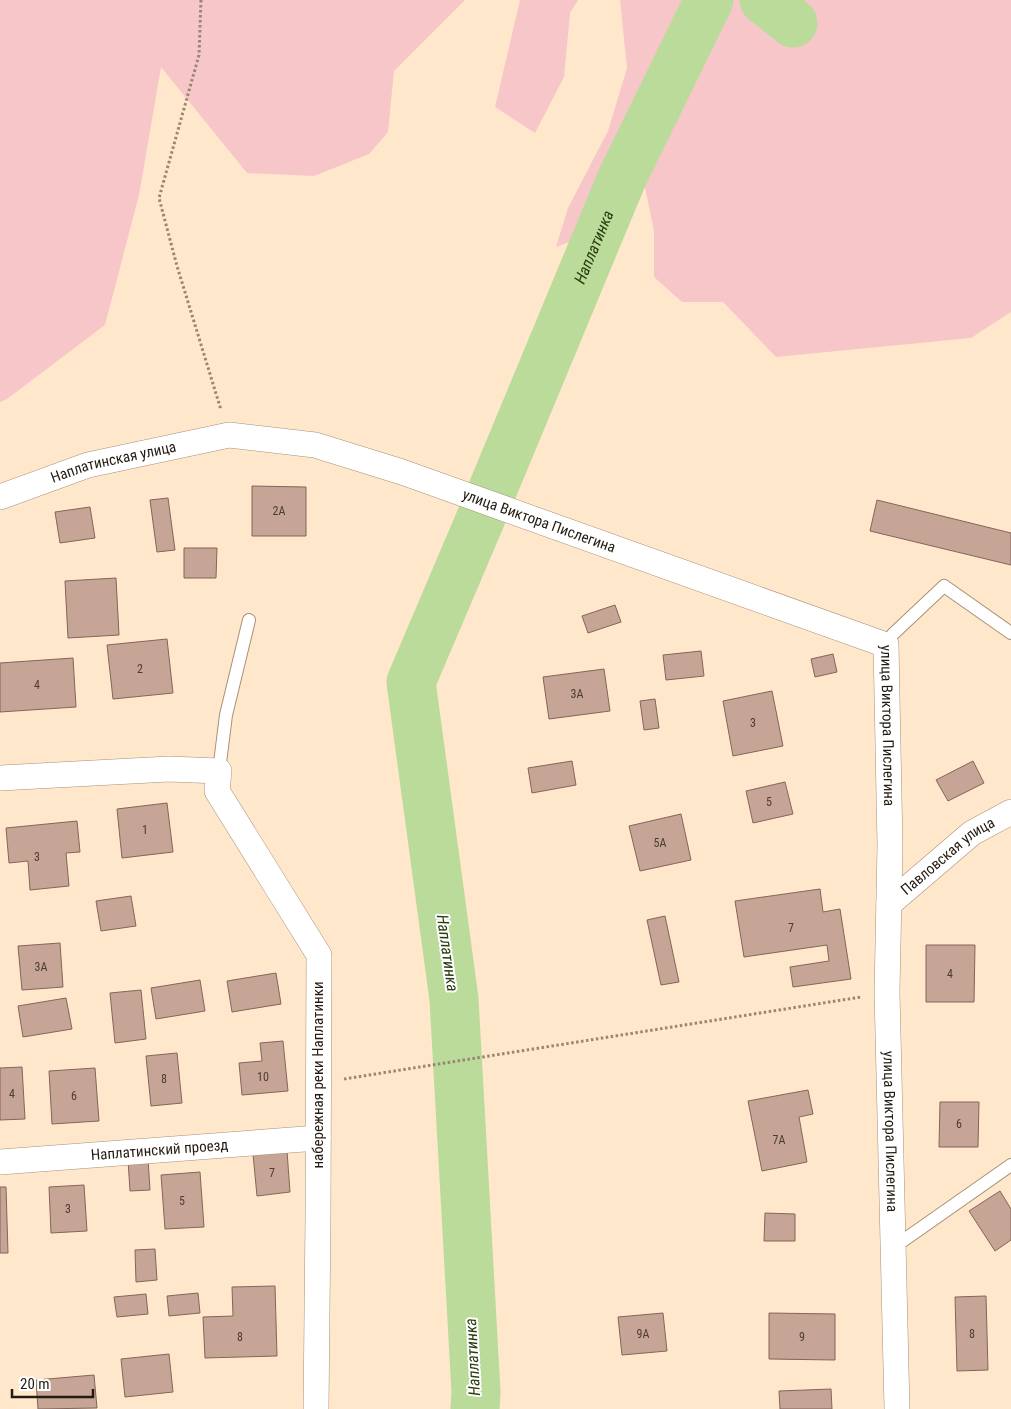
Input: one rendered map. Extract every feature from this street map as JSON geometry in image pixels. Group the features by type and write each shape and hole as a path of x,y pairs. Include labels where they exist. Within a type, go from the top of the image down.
{"street":[{"name":"Наплатинская улица","path":"0,497 88,464 229,435"},
{"name":"улица Виктора Пислегина","path":"229,435 315,445 402,472 886,645 890,846 888,992 897,1409"},
{"path":"0,778 169,769 219,771"},
{"name":"набережная реки Наплатинки","path":"219,771 216,791 319,955 316,1409"},
{"name":"Павловская улица","path":"889,904 972,833 1011,812"},
{"name":"Наплатинский проезд","path":"0,1162 318,1138"}],"lane":[{"path":"886,645 893,634 944,586 1011,634"},
{"path":"219,771 226,716 249,620"},
{"path":"894,1247 1011,1165"}],"path":[{"path":"201,0 199,55 159,198 177,266 229,435"},
{"path":"318,1084 888,992"}],"shaded area":[{"path":"0,0 465,0 394,71 388,132 369,154 314,176 247,173 161,67 139,195 105,325 7,399 0,402"},
{"path":"520,0 578,0 570,13 564,77 535,133 495,107"},
{"path":"620,0 1011,0 1011,312 971,338 776,357 723,302 682,302 654,277 654,231 640,163 622,221 556,247 568,208 608,131 627,68"}],"building":[{"path":"252,486 306,487 306,536 252,536"},
{"path":"168,498 175,550 157,552 150,500"},
{"path":"877,500 1011,533 1011,565 870,531"},
{"path":"90,507 95,538 60,543 55,512"},
{"path":"184,548 217,548 216,578 184,578"},
{"path":"116,578 119,635 68,638 65,581"},
{"path":"615,605 621,622 588,633 582,616"},
{"path":"167,639 173,693 113,699 107,645"},
{"path":"701,651 704,676 666,680 663,655"},
{"path":"833,654 837,672 815,677 811,659"},
{"path":"73,658 76,707 0,712 0,663"},
{"path":"604,669 610,711 549,719 543,677"},
{"path":"772,691 783,746 733,756 723,701"},
{"path":"655,699 659,728 644,730 640,701"},
{"path":"572,761 576,785 532,793 528,768"},
{"path":"973,761 984,783 948,801 936,780"},
{"path":"785,782 793,814 753,823 746,791"},
{"path":"167,803 173,852 122,858 117,809"},
{"path":"681,814 691,860 640,871 629,826"},
{"path":"77,821 80,852 66,853 69,886 30,890 28,861 9,863 6,828"},
{"path":"820,889 823,912 840,909 851,979 793,987 790,967 829,961 827,945 744,957 735,901"},
{"path":"131,896 136,926 101,931 96,901"},
{"path":"665,916 679,982 661,985 647,920"},
{"path":"60,943 63,987 22,990 18,946"},
{"path":"926,945 975,945 974,1002 926,1002"},
{"path":"276,973 281,1004 232,1012 227,981"},
{"path":"200,980 205,1011 156,1019 151,988"},
{"path":"141,990 146,1039 115,1043 110,993"},
{"path":"66,998 72,1029 23,1037 18,1006"},
{"path":"283,1041 288,1091 242,1095 239,1063 262,1061 260,1043"},
{"path":"177,1053 182,1103 151,1106 146,1056"},
{"path":"22,1067 25,1119 0,1120 0,1068"},
{"path":"95,1068 99,1121 52,1124 49,1071"},
{"path":"808,1090 813,1114 799,1117 807,1162 762,1171 748,1101"},
{"path":"940,1102 979,1102 978,1147 939,1147"},
{"path":"287,1151 290,1192 257,1196 253,1154"},
{"path":"148,1159 150,1190 130,1191 128,1160"},
{"path":"200,1172 204,1227 165,1229 161,1175"},
{"path":"84,1185 87,1231 51,1233 49,1187"},
{"path":"0,1187 6,1187 8,1253 0,1253"},
{"path":"1000,1191 1011,1209 1011,1240 995,1251 969,1211"},
{"path":"765,1213 795,1214 795,1241 764,1241"},
{"path":"155,1249 157,1280 136,1282 135,1250"},
{"path":"275,1286 277,1356 205,1358 203,1317 233,1316 232,1287"},
{"path":"198,1293 200,1313 169,1316 167,1296"},
{"path":"146,1294 148,1314 117,1317 114,1297"},
{"path":"986,1296 988,1370 957,1371 955,1297"},
{"path":"663,1313 667,1351 622,1355 618,1317"},
{"path":"769,1313 835,1314 835,1360 769,1359"},
{"path":"169,1354 173,1392 125,1397 121,1359"},
{"path":"94,1375 97,1408 38,1409 36,1380"},
{"path":"831,1389 832,1409 780,1409 779,1391"}],"waterway":[{"name":"Наплатинка","path":"489,498 622,178 709,0"},
{"path":"764,0 793,23"},
{"name":"Наплатинка","path":"475,1409 476,1392 454,999 411,682 483,513"}]}
